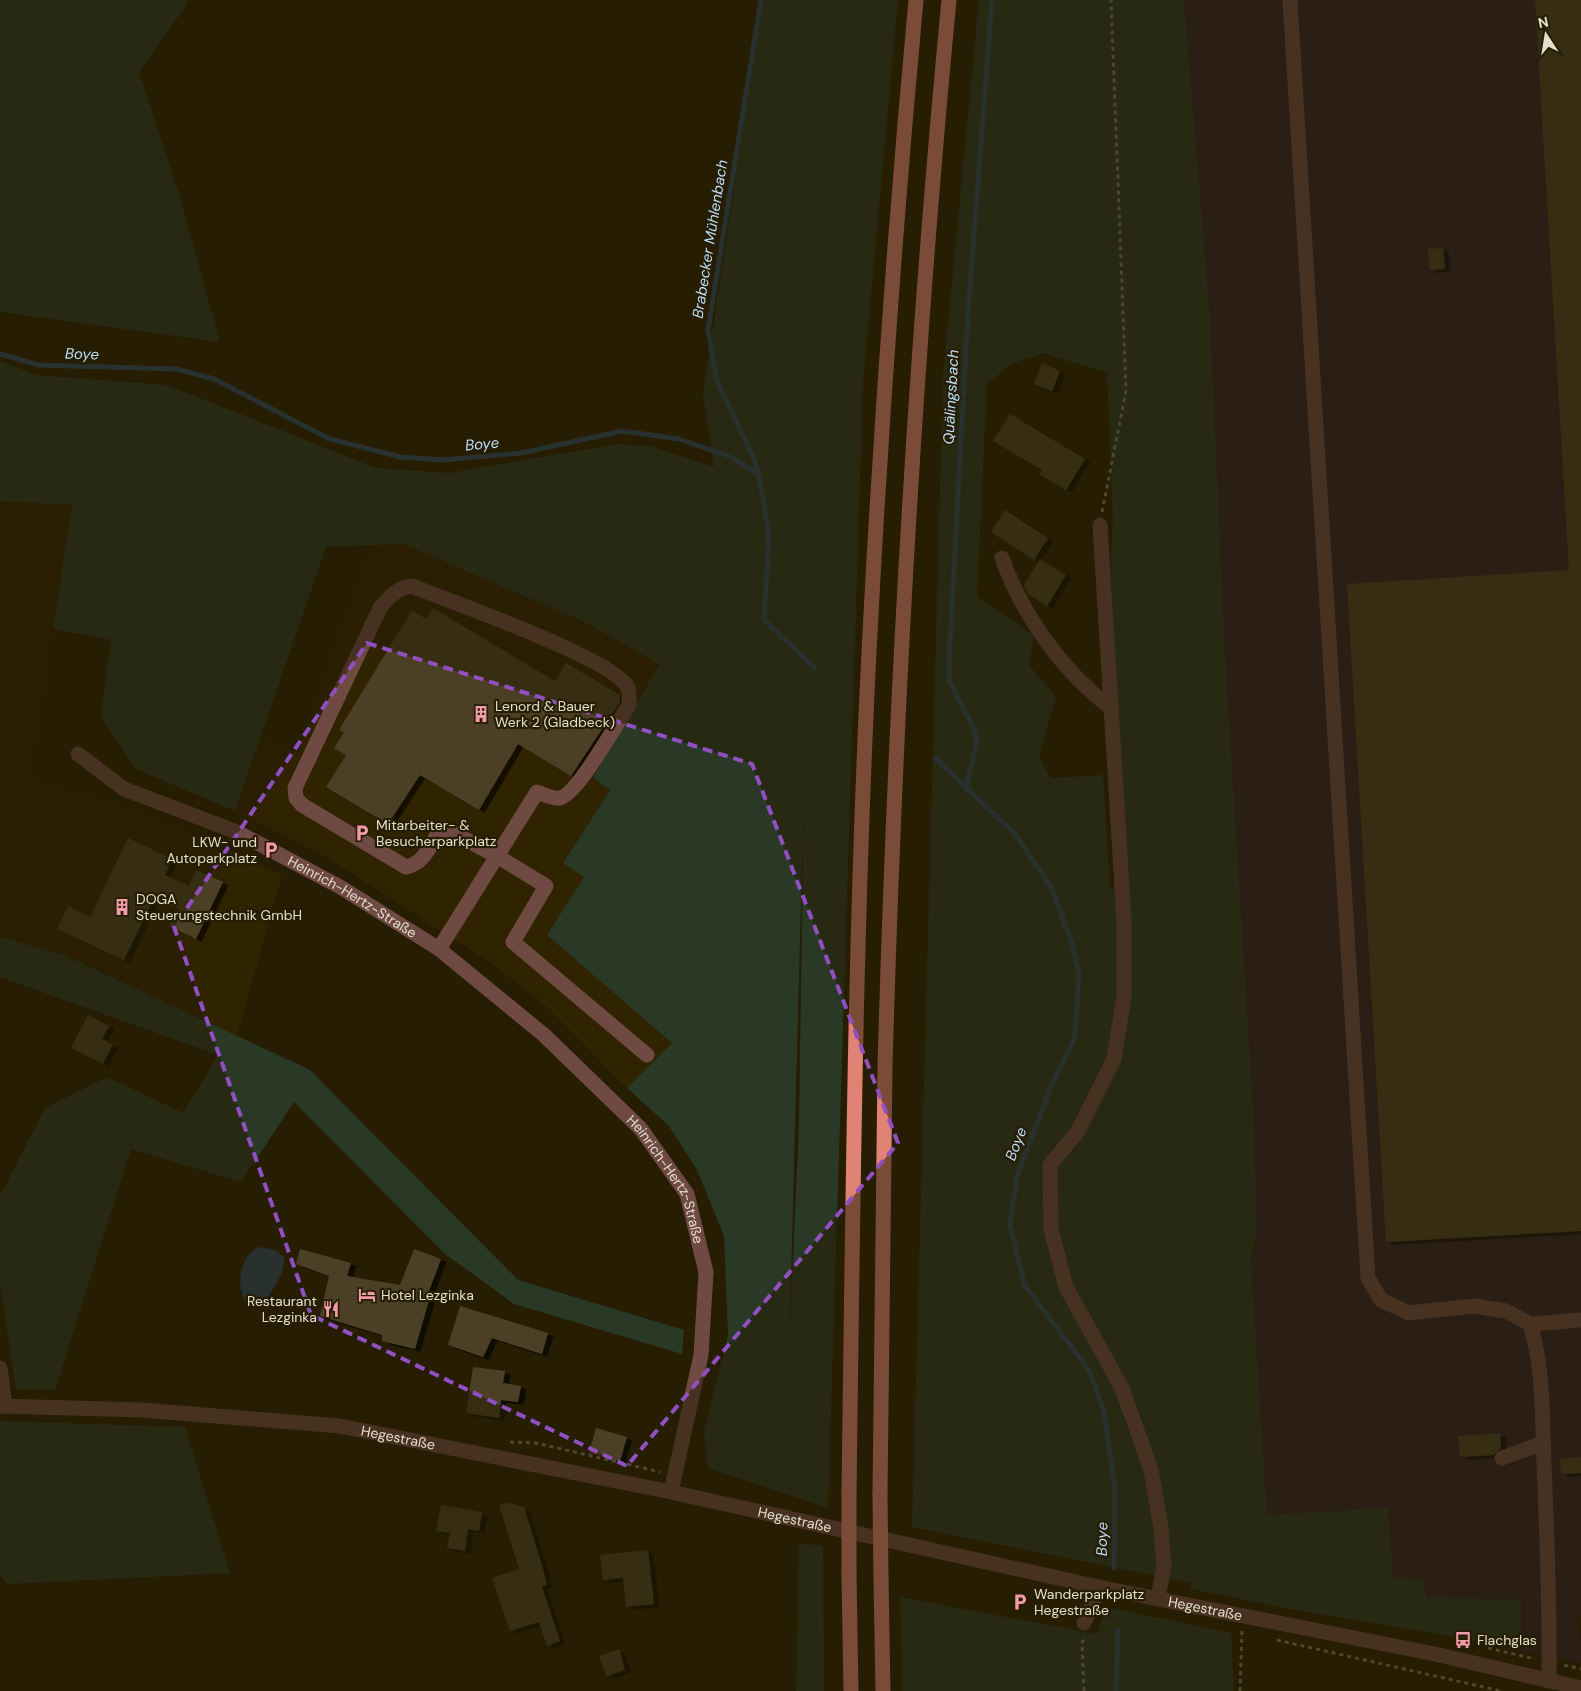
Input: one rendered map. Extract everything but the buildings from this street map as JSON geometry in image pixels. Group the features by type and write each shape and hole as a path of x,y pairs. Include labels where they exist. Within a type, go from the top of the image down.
{"highway":[{"path":"851,1691 849,1493 855,1064 871,616 899,183 916,0"},
{"path":"883,1691 880,1494 885,1066 902,620 931,182 949,0"}],"street":[{"path":"1290,0 1368,1278 1381,1300 1409,1313 1474,1306 1506,1310 1530,1324 1581,1320"},
{"path":"1100,525 1124,921 1124,996 1114,1059 1078,1131 1050,1165 1051,1229 1066,1287 1122,1388 1151,1470 1161,1528 1164,1566 1158,1598"},
{"path":"1002,558 1015,592 1059,659 1111,708"},
{"path":"439,949 497,856 537,792 558,799 566,796 578,785 629,704 630,693 626,685 617,676 569,649 412,586 402,587 389,597 380,608 295,788 296,798 302,805 406,867 414,866 420,860 440,830 444,828 497,856 546,886 513,942 646,1055"},
{"name":"Heinrich-Hertz-Straße","path":"78,754 124,788 237,832 342,888 439,949 544,1035 641,1129 687,1194 706,1272 701,1355 671,1492"},
{"path":"1530,1324 1538,1347 1550,1618 1549,1681"},
{"path":"0,1368 3,1406"},
{"name":"Hegestraße","path":"3,1406 142,1410 340,1426 671,1492 1099,1587 1158,1598 1242,1624 1435,1654 1581,1688"},
{"path":"1502,1458 1543,1443"},
{"path":"1084,1622 1099,1587"}],"path":[{"path":"1100,525 1126,392 1111,0"},
{"path":"1242,1624 1250,1633"},
{"path":"1240,1691 1242,1624"},
{"path":"1268,1638 1500,1691"}],"highlighted area":[{"path":"367,643 752,764 898,1143 627,1466 311,1315 174,927"}],"shaded area":[{"path":"1184,0 1581,0 1581,1617 1577,1617 1581,1640 1581,1663 1492,1646 1510,1640 1521,1599 1426,1598 1393,1577 1388,1508 1267,1515 1251,1259 1256,1244 1253,1105 1225,653 1210,316"},
{"path":"0,501 72,505 29,778 122,806 200,836 282,875 237,1036 62,954 0,937"},
{"path":"404,544 584,622 660,664 593,778 610,789 563,863 585,877 674,1041 627,1088 547,1007 491,963 321,854 235,811 260,737 298,753 366,557 376,545"}],"green space":[{"path":"0,0 187,0 188,3 139,72 179,194 220,342 0,312"},
{"path":"762,0 898,0 863,382 828,1508 708,1468 704,1432 728,1335 724,1236 697,1170 669,1126 627,1088 672,1043 547,935 584,877 563,863 610,790 593,778 660,664 584,622 404,544 326,547 235,811 136,769 101,718 111,640 53,629 72,505 0,501 0,361 36,375 167,385 376,468 450,473 617,444 650,446 714,467 703,394","holes":["804,788 799,1122 789,1356"]},
{"path":"979,0 1184,0 1210,316 1225,653 1253,1105 1257,1230 1251,1259 1267,1515 1388,1508 1393,1577 1424,1579 1426,1598 1521,1599 1521,1634 1492,1646 1472,1640 1295,1610 1191,1589 1191,1583 912,1527 943,376","holes":["1044,353 1107,373 1113,520 1111,556 1112,620 1128,889 1110,889 1103,775 1051,778 1039,757 1056,697 1029,665 1034,636 977,596 987,384 1011,364"]},
{"path":"0,937 62,954 310,1070 518,1280 684,1330 682,1354 514,1304 445,1254 294,1102 241,1182 131,1149 55,1390 16,1389 0,1283 0,1196 45,1108 107,1077 183,1113 218,1055 0,977"},
{"path":"0,1421 185,1427 230,1573 8,1584 0,1576"},
{"path":"799,1543 823,1546 824,1691 796,1691"},
{"path":"900,1597 1097,1634 1106,1607 1231,1633 1234,1691 902,1691"}],"water":[{"path":"258,1247 275,1250 284,1257 284,1266 273,1289 263,1302 254,1306 247,1302 242,1294 240,1282 242,1268 248,1256"}],"waterway":[{"name":"Brabecker Mühlenbach","path":"759,475 754,459 717,381 708,330 761,0"},
{"name":"Quälingsbach","path":"966,789 977,740 974,729 949,681 949,660 968,312 992,0"},
{"name":"Boye","path":"0,354 38,365 176,369 214,379 330,439 401,457 442,460 521,453 622,431 679,439 731,457 759,475 769,535 764,620 815,668"},
{"name":"Boye","path":"936,759 1015,834 1051,887 1072,943 1079,973 1075,1037 1052,1084 1017,1176 1010,1224 1025,1286 1089,1370 1104,1412 1115,1489 1114,1568"},
{"name":"Boye","path":"1116,1691 1118,1630"}],"place":[{"name":"Lenord & Bauer Werk 2 (Gladbeck)","path":"481,714"},
{"name":"Mitarbeiter- & Besucherparkplatz","path":"362,833"},
{"name":"LKW- und Autoparkplatz","path":"271,850"},
{"name":"DOGA Steuerungstechnik GmbH","path":"122,907"},
{"name":"Hotel Lezginka","path":"367,1295"},
{"name":"Restaurant Lezginka","path":"331,1309"},
{"name":"Wanderparkplatz Hegestraße","path":"1020,1602"},
{"name":"Flachglas","path":"1463,1640"}]}
